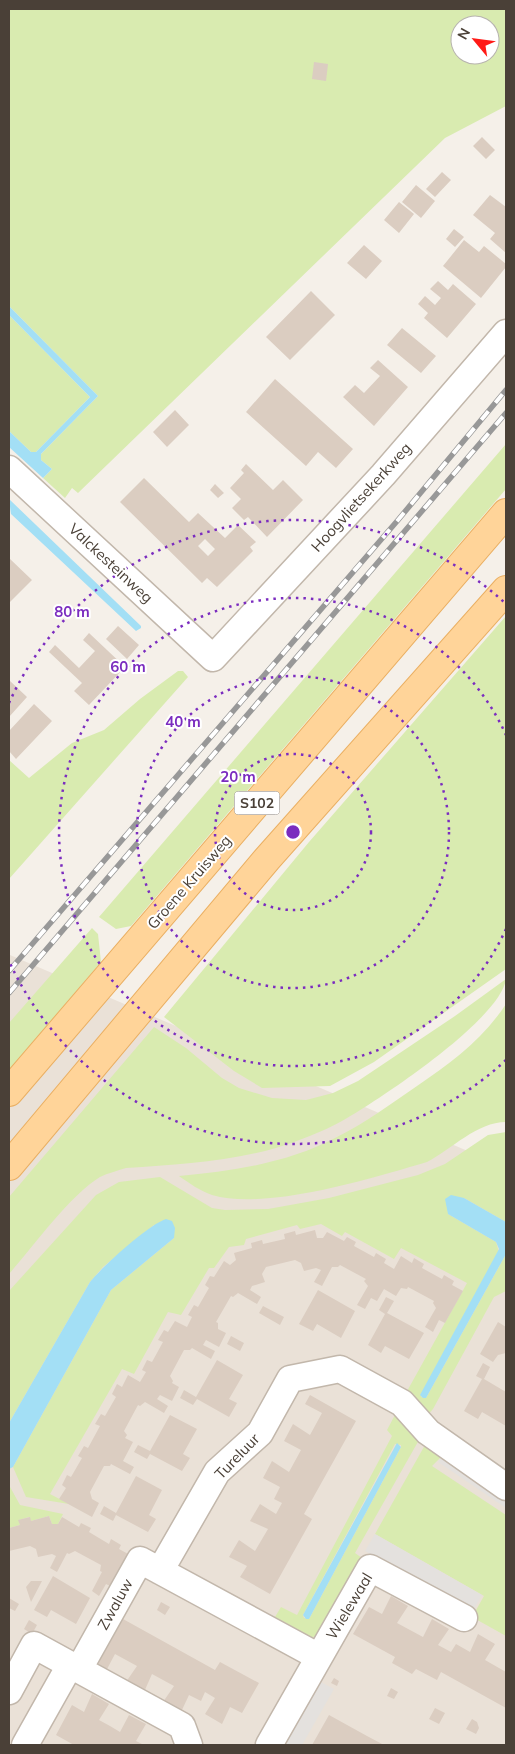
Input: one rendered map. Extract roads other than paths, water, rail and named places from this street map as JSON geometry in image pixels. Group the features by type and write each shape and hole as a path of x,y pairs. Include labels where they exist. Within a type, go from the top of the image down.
{"main road":[{"name":"Groene Kruisweg","path":"9,1092 506,513"},
{"name":"S102","path":"9,1166 267,859 506,590"}],"street":[{"name":"Hoogvlietsekerkweg","path":"213,658 384,475 506,333"},
{"name":"Valckesteinweg","path":"9,469 213,658"},
{"name":"Tureluur","path":"160,1571 217,1472 260,1433 290,1379 340,1369 402,1402 428,1432 506,1487"},
{"name":"Zwaluw","path":"24,1745 75,1667 140,1560 160,1571"},
{"name":"Wielewaal","path":"319,1656 370,1568 464,1618"},
{"path":"160,1571 319,1656 268,1745"},
{"path":"9,1691 34,1645 182,1726 189,1745"}],"water":[{"path":"9,306 98,396 41,454 41,460 52,469 43,478 9,447 9,431 31,452 36,452 90,397 9,315"},
{"path":"9,499 141,628 136,631 11,514"},
{"path":"451,1195 464,1198 506,1222 506,1254 426,1398 423,1398 420,1395 499,1249 496,1242 448,1214 445,1199"},
{"path":"166,1219 172,1221 175,1228 174,1238 111,1290 13,1467 9,1469 9,1423 90,1282 126,1247 148,1229"},
{"path":"397,1443 401,1447 309,1619 306,1619 303,1615"}],"railway":[{"path":"9,971 398,520 506,390"},
{"path":"9,993 506,413"}]}
